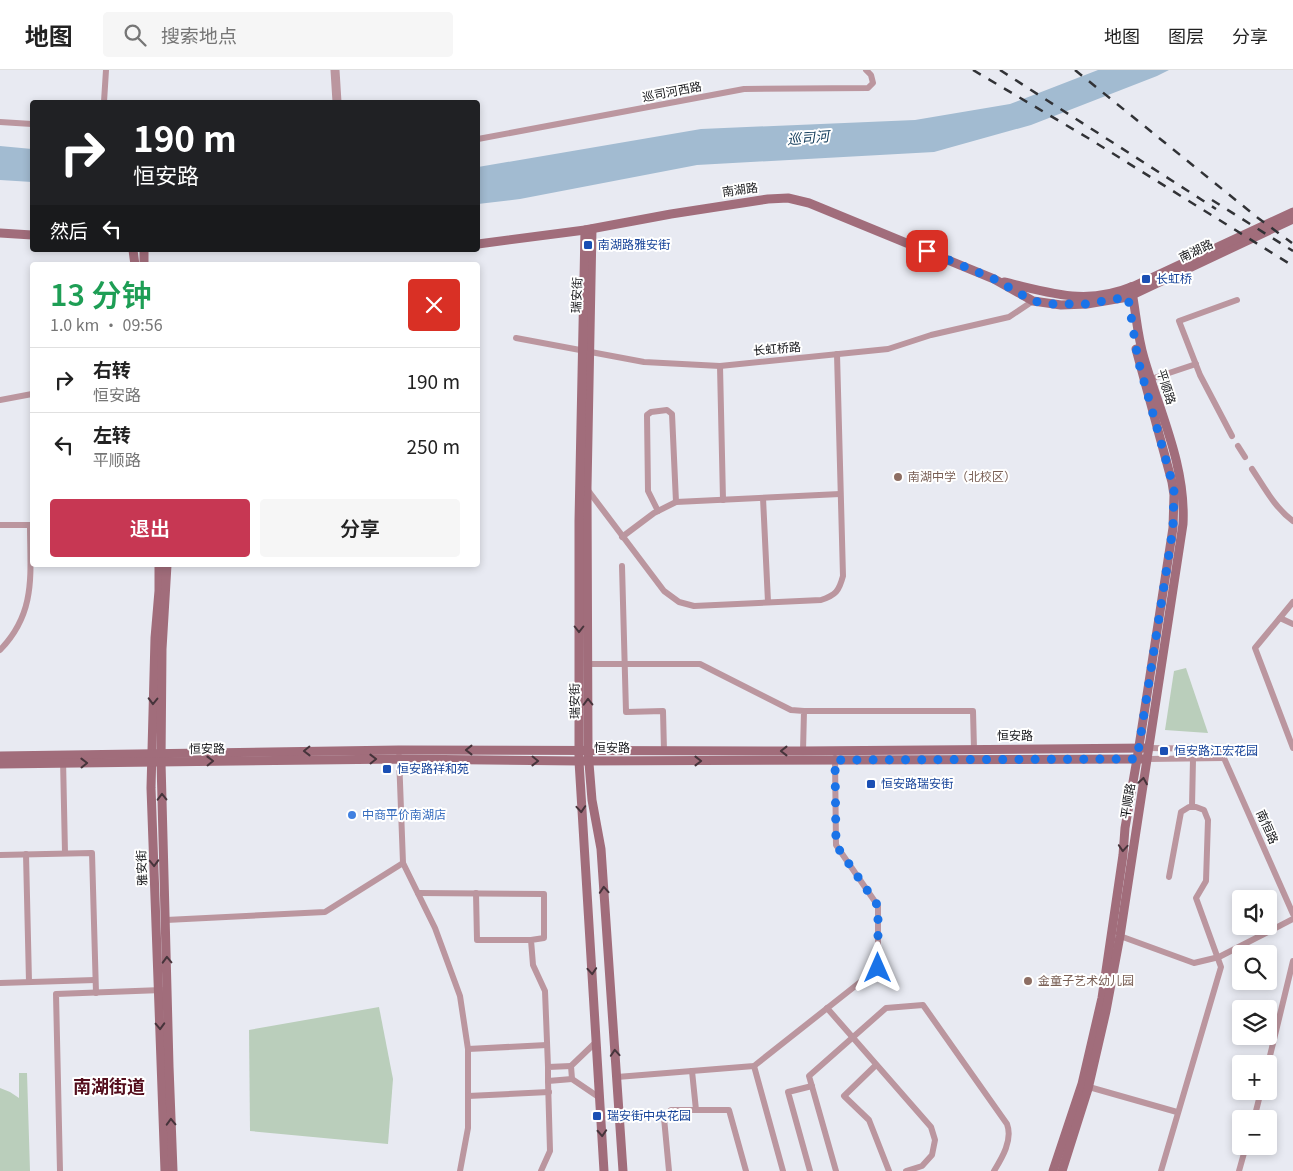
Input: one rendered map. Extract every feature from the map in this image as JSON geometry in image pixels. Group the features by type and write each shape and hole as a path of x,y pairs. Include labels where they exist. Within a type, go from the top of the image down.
{"main road":[{"name":"南湖路","path":"480,244 588,229 724,205 788,198 809,203 994,279 1033,301 1051,304 1086,304 1129,292 1293,219"},
{"name":"南湖路","path":"994,279 1049,293 1075,297 1129,292 1293,212"},
{"name":"瑞安街","path":"588,229 579,522 578,761 604,1171"},
{"path":"0,233 30,235"},
{"name":"平顺路","path":"1062,1171 1089,1086 1120,936 1142,759 1182,535 1184,500 1180,472 1140,341 1129,292"},
{"name":"平顺路","path":"1129,292 1138,360 1171,475 1174,495 1173,528 1144,748"},
{"name":"瑞安街","path":"585,352 588,751 592,800 601,849 623,1171"},
{"name":"雅安街","path":"159,567 159,591 154,638 155,756 163,990 173,1171"},
{"name":"雅安街","path":"155,756 167,567"},
{"name":"恒安路","path":"0,764 63,759 155,756 664,750 803,751 1144,748"},
{"name":"恒安路","path":"162,762 399,754 578,761 1142,759"},
{"name":"恒安路","path":"0,756 63,759"},
{"name":"雅安街","path":"155,756 162,762 166,920 163,990 165,1171"},
{"name":"平顺路","path":"1053,1171 1082,1084 1097,1024 1121,869 1125,828 1142,759"}],"street":[{"path":"104,100 106,70"},
{"path":"335,70 337,100"},
{"name":"巡司河西路","path":"480,139 744,90 772,88 863,88 871,86 873,79 866,70"},
{"path":"0,122 30,124"},
{"path":"1232,436 1200,376 1179,321 1238,300"},
{"name":"长虹桥路","path":"516,338 644,362 720,366 888,350 931,335 1009,317 1033,301"},
{"path":"586,488 664,591 679,602 694,606 822,600 833,596 840,586 843,576 837,354"},
{"path":"1151,379 1196,364"},
{"path":"720,366 723,500"},
{"path":"0,400 30,394"},
{"path":"658,511 648,491 648,415 651,412 667,410 672,414 676,502"},
{"path":"1238,446 1245,457"},
{"path":"1252,469 1279,508 1293,521"},
{"path":"622,537 658,511 676,502 840,494"},
{"path":"763,498 768,602"},
{"path":"0,525 30,525"},
{"path":"622,566 626,712 664,711 664,750"},
{"path":"0,650 11,639 28,605 31,567"},
{"path":"1293,602 1255,648 1293,748"},
{"path":"1280,618 1293,624"},
{"path":"587,664 700,664 791,710 973,712 974,749"},
{"path":"803,751 804,711"},
{"name":"恒安路","path":"1144,748 1220,750"},
{"path":"617,1077 754,1066 878,968 878,906 836,845 834,750"},
{"name":"南恒路","path":"1220,750 1293,914"},
{"path":"399,754 403,862 435,928 460,996 468,1049 468,1128 460,1171"},
{"name":"恒安路","path":"1142,759 1224,758"},
{"path":"63,759 65,853"},
{"path":"1192,807 1193,759"},
{"path":"1161,1171 1221,967 1219,957 1196,898 1206,882 1208,820 1204,810 1189,807 1182,812 1169,877"},
{"path":"0,855 92,852 96,993"},
{"path":"26,854 29,982"},
{"path":"166,920 325,912 403,862"},
{"path":"418,893 476,893 544,894 544,938 532,940 477,940 476,893"},
{"path":"1120,936 1194,963 1219,957 1293,919"},
{"path":"532,940 533,965 545,991 549,1092 550,1151 541,1171"},
{"path":"1270,1055 1293,961"},
{"path":"0,983 95,980"},
{"path":"60,1171 56,994 163,990"},
{"path":"836,1171 809,1076 886,1008 923,1005 1007,1124 1010,1131 1004,1154 994,1171"},
{"path":"827,1008 931,1127 935,1140 932,1155 922,1166 906,1171"},
{"path":"548,1067 571,1066 596,1042"},
{"path":"468,1049 547,1045"},
{"path":"876,1065 844,1096 869,1120 889,1171"},
{"path":"571,1066 572,1079"},
{"path":"754,1066 783,1171"},
{"path":"692,1071 696,1110"},
{"path":"548,1081 572,1079 600,1098"},
{"path":"810,1171 788,1092 812,1086"},
{"path":"1089,1086 1177,1112"},
{"path":"468,1096 549,1092"},
{"path":"668,1171 664,1118 671,1110 729,1110 746,1171"},
{"path":"1238,1171 1243,1155"}],"green space":[{"path":"1186,668 1208,733 1165,730 1174,671"},
{"path":"379,1007 393,1079 388,1144 250,1131 249,1030"},
{"path":"19,1073 27,1073 30,1171 0,1171 0,1088 19,1098"}],"water":[{"name":"巡司河","path":"1098,70 1169,70 1031,125 934,152 697,165 520,199 480,204 480,167 701,129 915,120 1010,104"},
{"path":"0,146 30,149 30,182 0,180"}],"railway":[{"path":"973,70 1088,138 1293,266"},
{"path":"1000,70 1216,209"},
{"path":"1075,70 1258,218 1292,243"},
{"path":"1212,200 1293,251"}],"place":[{"name":"南湖路雅安街","path":"588,245"},
{"name":"长虹桥","path":"1146,279"},
{"name":"南湖中学（北校区）","path":"898,477"},
{"name":"恒安路江宏花园","path":"1164,751"},
{"name":"恒安路祥和苑","path":"387,769"},
{"name":"恒安路瑞安街","path":"871,784"},
{"name":"中商平价南湖店","path":"352,815"},
{"name":"金童子艺术幼儿园","path":"1028,981"},
{"name":"瑞安街中央花园","path":"597,1116"}],"district":[{"name":"南湖街道","path":"109,1087"}],"route":[{"path":"878,968 878,906 836,845 835,760 1137,759 1173,528 1174,489 1138,360 1128,297 1086,304 1051,304 1033,301 994,279 927,251"}]}
